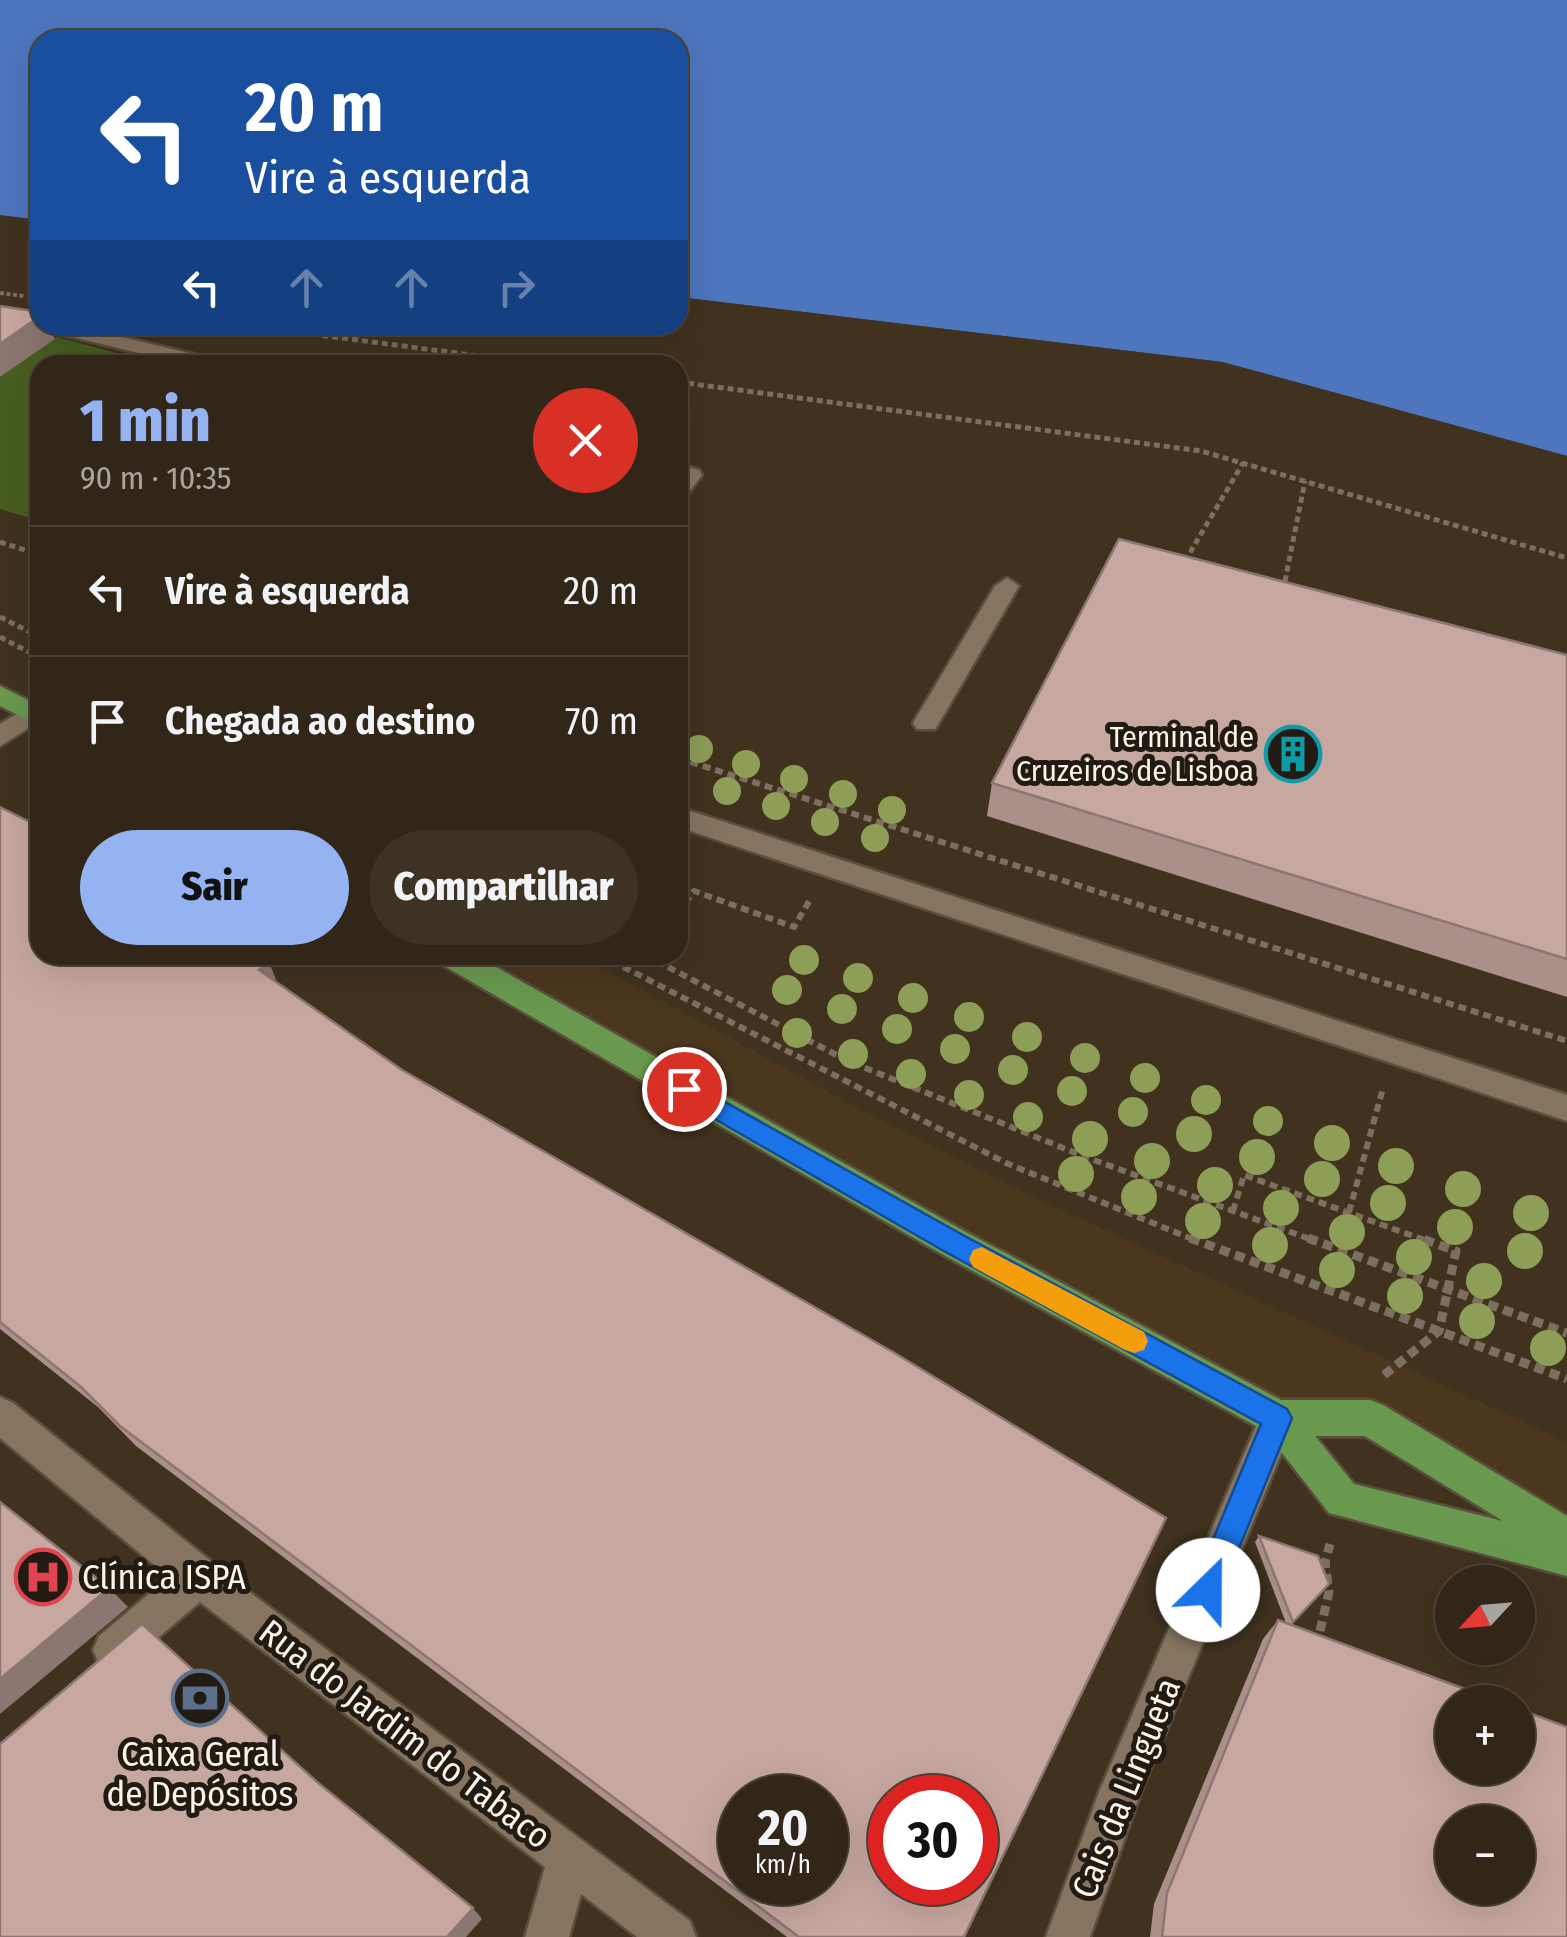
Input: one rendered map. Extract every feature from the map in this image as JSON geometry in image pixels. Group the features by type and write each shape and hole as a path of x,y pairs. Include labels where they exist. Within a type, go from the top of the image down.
{"main road":[{"path":"0,696 30,712"},
{"path":"467,965 952,1242 1278,1418 1343,1500 1567,1556"},
{"path":"1278,1418 1370,1418 1567,1538"}],"street":[{"path":"85,335 172,355"},
{"path":"926,723 1007,586"},
{"path":"0,736 30,718"},
{"path":"688,820 1567,1108"},
{"name":"Rua do Jardim do Tabaco","path":"0,1415 200,1576 674,1937"},
{"name":"Cais da Lingueta","path":"1068,1937 1120,1792 1278,1418"},
{"path":"86,1674 200,1576"},
{"path":"547,1937 569,1858"}],"path":[{"path":"319,335 472,355"},
{"path":"688,383 1181,448 1567,558"},
{"path":"1178,572 1243,463"},
{"path":"1281,597 1306,481"},
{"path":"0,542 30,552"},
{"path":"0,616 30,632"},
{"path":"0,637 30,653"},
{"path":"688,761 1567,1041"},
{"path":"619,965 1006,1164 1128,1215 1567,1379"},
{"path":"665,965 848,1061 1083,1156 1567,1334"},
{"path":"1350,1212 1409,991"},
{"path":"1233,1212 1244,1174 1456,1251 1439,1332 1384,1374 1370,1418"},
{"path":"1320,1630 1329,1592 1325,1562 1343,1500"}],"shaded area":[{"path":"469,965 597,965 843,1100 1027,1194 1567,1442 1567,1534 1198,1361"}],"green space":[{"path":"57,337 124,355 31,355"},
{"path":"30,356 30,518 0,509 0,377"}],"water":[{"path":"0,0 1567,0 1567,456 1222,362 688,298 688,30 30,30 30,219 0,215"}],"pier":[{"path":"688,298 1222,362 1567,456 1567,461 1221,367 688,303"}],"building":[{"path":"0,306 30,310 30,323 0,344"},
{"name":"Terminal de Cruzeiros de Lisboa","path":"1119,539 1567,655 1567,959 992,783"},
{"path":"0,807 30,822 30,965 265,965 259,970 402,1070 898,1355 1166,1518 998,1866 998,1775 868,1775 868,1905 979,1905 964,1937 799,1937 756,1905 848,1905 848,1775 718,1775 718,1876 120,1426 81,1387 0,1322"},
{"path":"0,1502 109,1588 0,1679"},
{"path":"1259,1536 1318,1556 1329,1584 1293,1622"},
{"path":"1278,1620 1454,1685 1435,1685 1435,1785 1535,1785 1535,1715 1567,1727 1567,1937 1162,1937 1167,1893"},
{"path":"142,1624 317,1782 473,1908 447,1937 0,1937 0,1744"}],"slow traffic":[{"path":"982,1259 1134,1341"}],"place":[{"name":"Terminal de Cruzeiros de Lisboa","path":"1293,754"},
{"name":"Clínica ISPA","path":"43,1577"},
{"name":"Caixa Geral de Depósitos","path":"200,1698"}],"route":[{"path":"684,1089 952,1242 1278,1418 1208,1590"}]}
